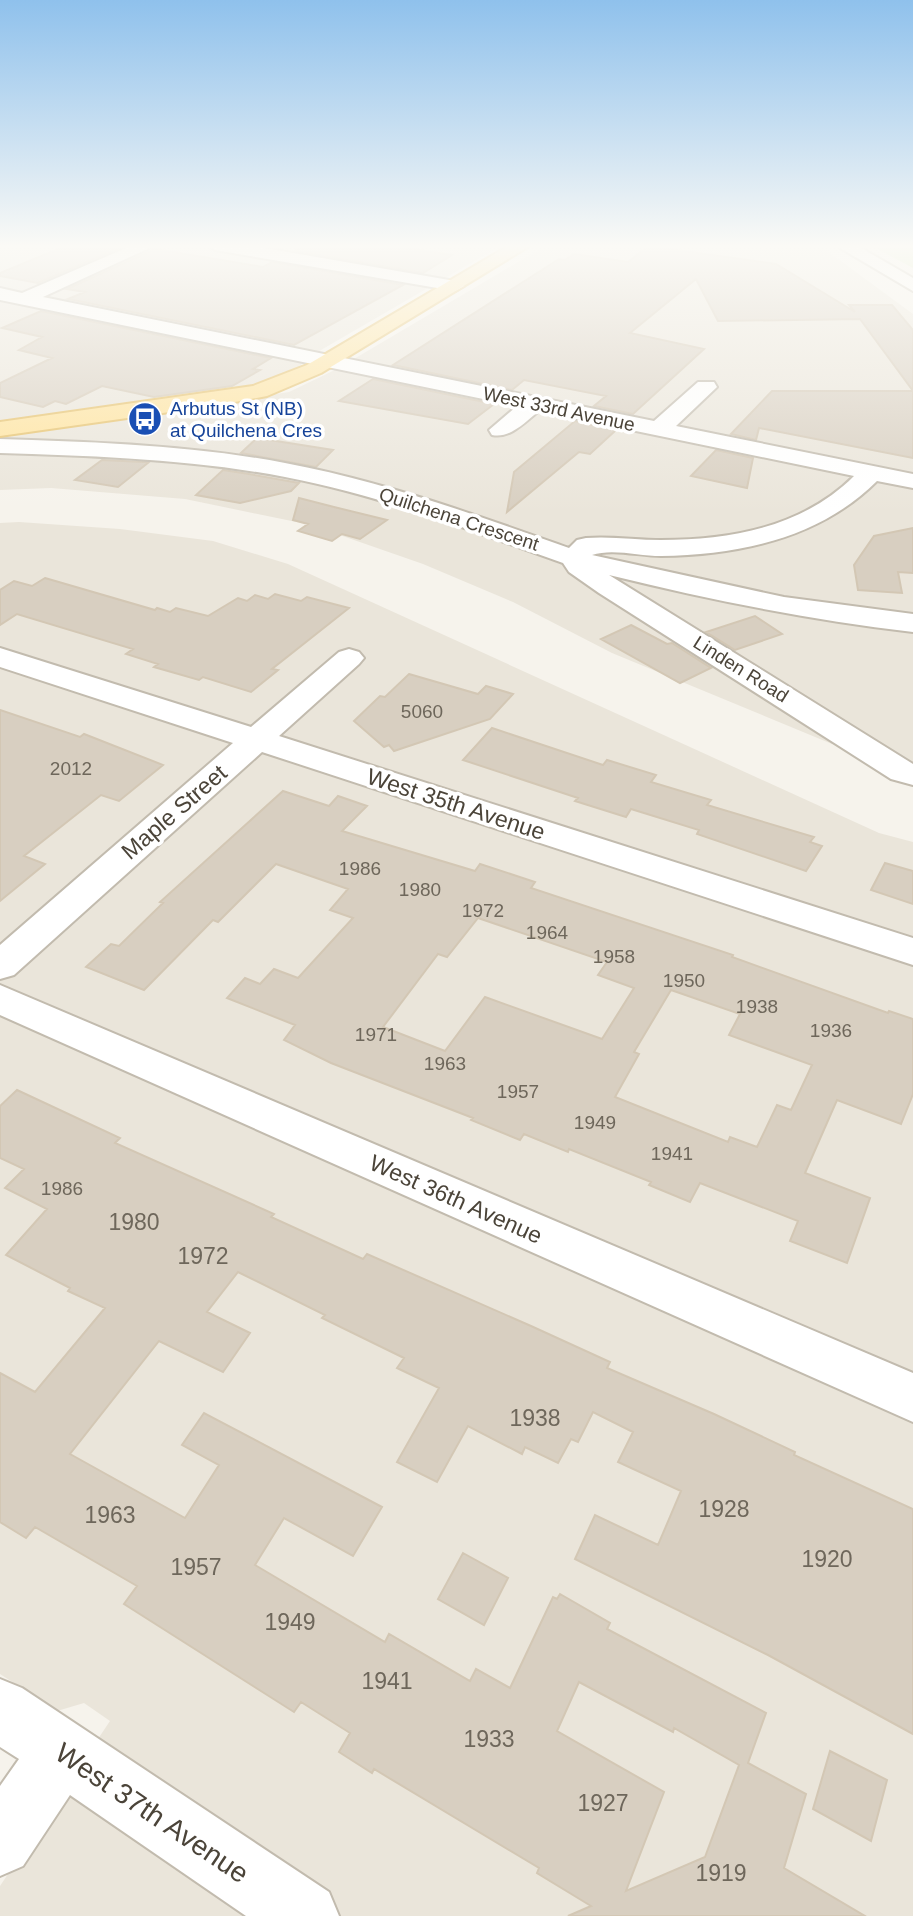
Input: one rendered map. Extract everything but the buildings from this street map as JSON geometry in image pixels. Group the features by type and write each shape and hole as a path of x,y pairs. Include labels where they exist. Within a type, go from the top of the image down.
{"main road":[{"path":"1,438 258,391 327,361 372,334"}],"street":[{"name":"West 33rd Avenue","path":"197,334 913,481"},
{"path":"659,429 706,387"},
{"path":"500,430 535,404"},
{"path":"0,421 1,438"},
{"name":"Quilchena Crescent","path":"1,438 92,449 176,455 321,477 458,516 573,558 690,587 783,605 913,622"},
{"path":"573,558 586,546 662,548 709,545 792,529 833,509 872,472"},
{"name":"Linden Road","path":"573,558 578,566 609,587 903,772 913,775"},
{"name":"West 35th Avenue","path":"0,657 913,952"},
{"name":"Maple Street","path":"0,966 349,658"},
{"name":"West 36th Avenue","path":"0,999 913,1398"},
{"name":"West 37th Avenue","path":"0,1710 305,1916"},
{"path":"0,1843 61,1752"}],"shaded area":[{"path":"0,334 348,334 290,373 252,385 182,399 0,424"},
{"path":"396,334 913,334 913,767 861,734 832,744 612,653 513,602 423,564 311,525 185,499 51,488 0,490 0,437 289,392 337,369"},
{"path":"0,523 120,529 213,541 288,564 879,833 913,842 913,1916 0,1916 0,1886 110,1721 84,1703 57,1711 0,1674"}],"place":[{"name":"Arbutus St (NB) at Quilchena Cres","path":"145,419"}]}
